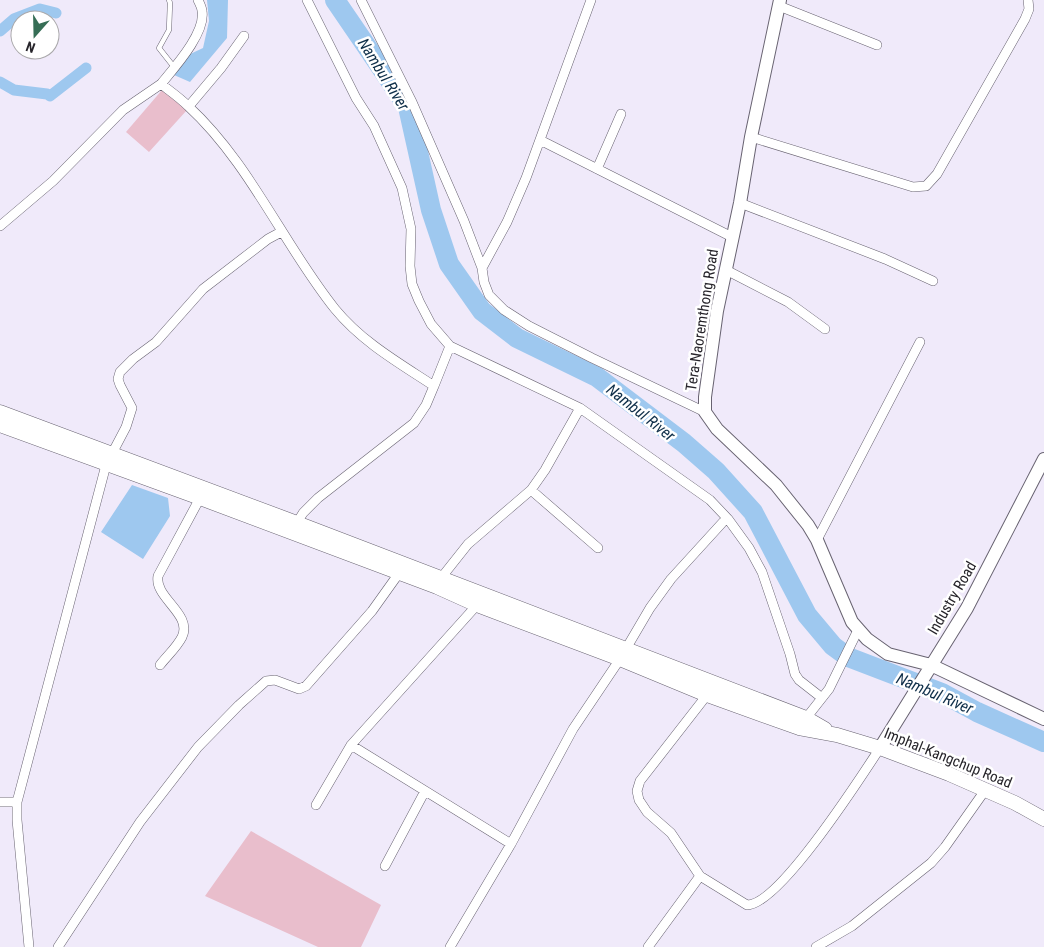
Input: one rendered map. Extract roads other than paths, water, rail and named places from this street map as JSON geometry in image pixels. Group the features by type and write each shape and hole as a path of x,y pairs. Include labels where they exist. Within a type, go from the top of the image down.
{"main road":[{"path":"0,412 200,498 294,528"},
{"path":"0,425 109,459 402,569 477,605 623,654 708,695 802,723"},
{"path":"402,569 441,578 623,654 802,723"},
{"name":"Imphal-Kangchup Road","path":"802,723 880,748 986,789 1044,819"}],"street":[{"path":"0,226 53,181 123,110 161,84 184,55 199,28 202,12 198,0"},
{"path":"307,0 356,98 374,126 402,188 411,229 410,266 412,284 431,324 450,346 580,408 710,500 728,519 749,548 762,572 795,674 799,680 822,698"},
{"path":"361,0 412,102 464,221 482,268 484,282 489,295 504,310 529,326 705,412"},
{"path":"482,268 507,222 526,178 591,0"},
{"path":"751,137 913,187 926,186 937,174 1025,19 1028,0"},
{"path":"779,3 877,45"},
{"name":"Tera-Naoremthong Road","path":"779,3 751,137 713,340 705,397 705,412 717,428 776,485 808,525 818,540 844,604 858,630 888,654 1043,715"},
{"path":"188,106 222,68 244,36"},
{"path":"161,84 188,106 223,144 267,206 281,232 335,309 381,351 434,386"},
{"path":"597,169 621,114"},
{"path":"540,140 732,238"},
{"path":"740,203 885,259 933,281"},
{"path":"29,947 17,802 109,459 126,427 132,408 118,379 120,372 133,359 156,342 203,289 281,232"},
{"path":"726,270 788,302 825,328"},
{"path":"818,540 920,342"},
{"path":"294,528 303,513 318,498 414,423 426,405 450,346"},
{"path":"441,578 468,544 531,490 545,470 580,408"},
{"name":"Industry Road","path":"880,748 968,608 1044,459"},
{"path":"531,490 598,548"},
{"path":"160,665 180,641 184,629 181,618 157,582 158,576 200,498"},
{"path":"450,947 511,844 573,729 623,654 650,608 671,579 723,522 728,519"},
{"path":"58,947 140,822 198,748 239,705 266,681 275,680 299,688 306,686 372,610 402,569"},
{"path":"316,805 351,745 477,605"},
{"path":"802,723 829,689 858,630"},
{"path":"708,695 645,774 640,781 637,791 639,800 647,812 670,833 700,876 743,904 753,905 758,903 798,864 846,800 880,748"},
{"path":"351,745 511,844"},
{"path":"816,947 852,926 931,863 986,789"},
{"path":"385,866 426,790"},
{"path":"0,802 17,802"},
{"path":"648,947 700,876"}],"lane":[{"path":"169,0 169,30 159,48 174,67"}],"water":[{"path":"207,0 228,0 227,38 190,82 174,75 186,56 203,48 209,21"},
{"path":"132,485 168,498 170,516 143,559 101,532"}],"waterway":[{"name":"Nambul River","path":"335,0 408,107 431,210 449,264 482,311 517,338 597,377 684,443 716,471 753,512 807,615 833,646 848,657 942,693 977,712 1044,742"},
{"path":"37,10 44,10"},
{"path":"0,31 10,22"},
{"path":"0,82 14,90 50,96 86,68"}]}
